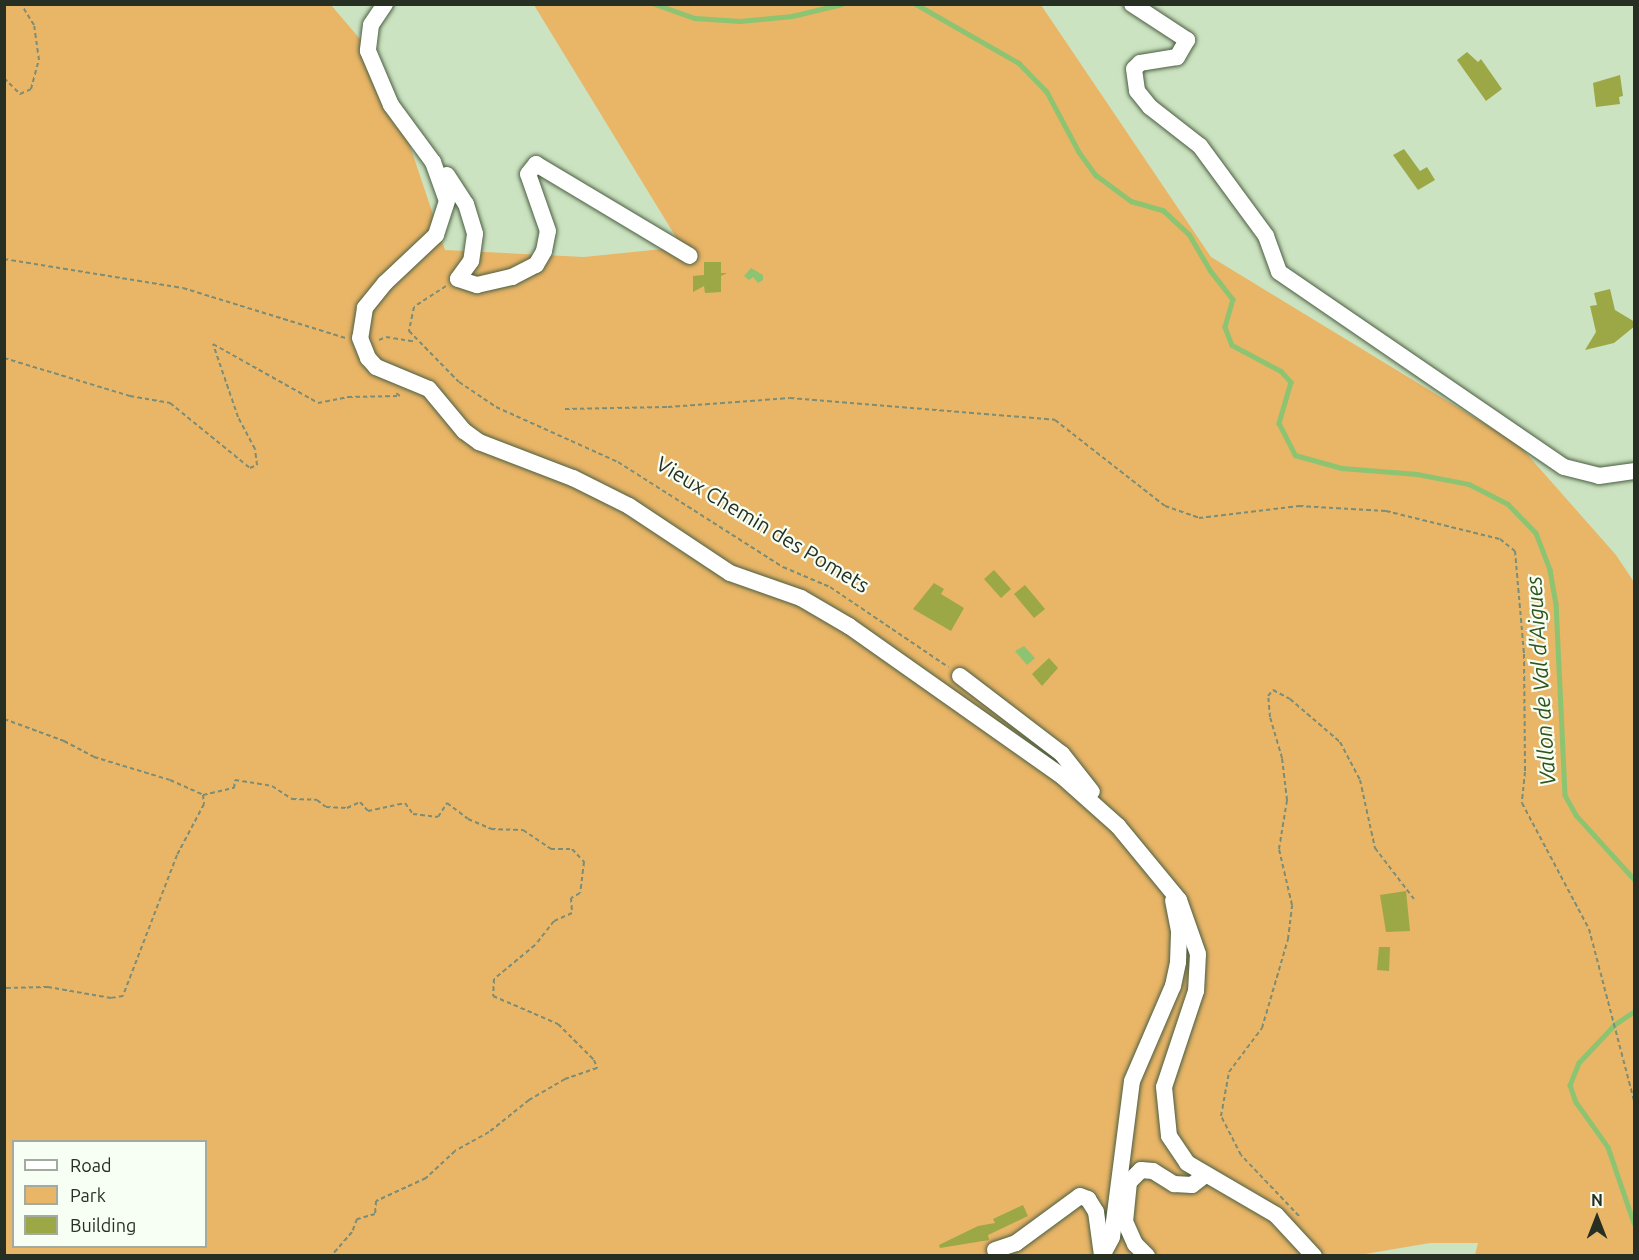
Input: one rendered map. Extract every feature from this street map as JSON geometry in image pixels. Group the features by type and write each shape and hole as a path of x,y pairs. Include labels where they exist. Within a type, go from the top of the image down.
{"street":[{"path":"385,4 371,25 368,51 391,105 466,204 475,234 471,261 458,279 477,285 512,277 536,265 544,251 548,231 528,174 536,164 690,256"},
{"path":"1132,4 1187,40 1178,57 1140,63 1134,69 1137,91 1150,106 1200,146 1266,236 1279,272 1550,458 1585,474 1607,476 1635,471"},
{"path":"418,138 446,190 445,217 428,244 371,298 362,320 362,343 376,367 435,394 464,431 479,442 573,478 629,506 730,573 801,598 849,626 1063,777 1118,826"},
{"path":"960,676 1062,754 1118,826 1170,887 1194,935 1198,973 1191,1007 1164,1087 1164,1112 1176,1151 1204,1176 1276,1215 1314,1256"},
{"path":"1102,1255 1112,1237 1132,1081 1173,986 1180,954 1170,887"},
{"path":"1147,1256 1135,1244 1125,1222 1124,1199 1130,1182 1141,1170 1154,1171 1174,1184 1192,1185 1204,1176"},
{"path":"995,1250 1016,1243 1080,1196 1088,1199 1096,1212 1102,1255"},
{"path":"1112,1237 1130,1256"}],"path":[{"path":"4,78 20,94 31,89 39,60 34,24 21,4"},
{"path":"4,259 183,288 238,302 362,343 386,337 416,342"},
{"path":"416,342 409,331 414,307 458,279"},
{"name":"Vieux Chemin des Pomets","path":"416,342 459,382 496,407 618,462 783,567 830,587 960,676"},
{"path":"4,358 130,396 170,403 250,468 257,465 255,449 238,417 213,344 318,404 348,397 400,396 393,389"},
{"path":"565,409 668,407 790,398 1055,420 1166,506 1199,518 1299,506 1386,511 1500,539 1515,551 1523,642 1526,772 1522,803 1589,929 1635,1101"},
{"path":"1300,1217 1241,1155 1221,1116 1229,1072 1262,1028 1288,939 1292,905 1279,849 1287,800 1282,758 1270,717 1268,696 1273,690 1290,699 1340,742 1360,780 1375,848 1414,899"},
{"path":"4,719 64,741 94,757 170,780 203,795 234,788 235,780 272,786 292,799 317,800 326,807 347,808 360,802 368,811 405,803 413,814 438,817 447,803 468,819 491,829 523,830 551,849 572,849 584,862 580,893 571,898 572,913 554,921 535,945 494,979 494,996 558,1024 594,1060 597,1068 565,1079 529,1100 489,1132 455,1151 426,1178 376,1202 375,1214 357,1219 352,1232 331,1256"},
{"path":"4,988 48,987 111,998 123,996 177,855 204,804 203,795"}],"green space":[{"path":"5,5 331,5 383,66 445,250 584,257 682,247 534,5 1041,5 1211,257 1518,444 1616,555 1634,582 1634,1255 1475,1255 1478,1243 1430,1243 1353,1256 5,1256"}],"shaded area":[{"path":"751,268 763,275 763,280 758,283 753,277 749,280 744,276"},
{"path":"1024,646 1035,658 1027,665 1015,651"}],"building":[{"path":"1467,52 1478,62 1481,59 1502,89 1486,101 1457,60"},
{"path":"1620,75 1623,96 1619,97 1620,104 1596,107 1593,83"},
{"path":"1404,149 1420,171 1427,167 1435,180 1418,190 1393,155"},
{"path":"704,262 721,262 721,273 727,273 721,276 721,292 705,293 704,286 693,292 693,276 704,275"},
{"path":"1610,289 1615,310 1635,322 1635,326 1614,343 1585,350 1596,332 1590,306 1597,305 1594,293"},
{"path":"994,570 1011,589 1001,598 984,579"},
{"path":"934,583 944,589 941,594 964,608 951,631 913,609"},
{"path":"1025,585 1045,609 1034,618 1014,594"},
{"path":"1049,658 1058,668 1042,686 1032,674"},
{"path":"1406,891 1410,931 1386,932 1380,895"},
{"path":"1379,947 1390,947 1389,971 1377,970"},
{"path":"1023,1205 1028,1216 988,1235 989,1240 940,1248 939,1245 978,1226 995,1223 993,1219"}],"waterway":[{"name":"Vallon de Val d'Aigues","path":"655,4 695,18 740,21 792,16 842,4"},
{"name":"Vallon de Val d'Aigues","path":"916,4 1019,63 1047,92 1079,152 1096,175 1131,201 1163,210 1189,234 1210,270 1233,299 1225,327 1232,345 1281,371 1291,382 1279,423 1295,455 1342,468 1417,474 1469,484 1508,504 1536,533 1550,570 1556,603 1565,795 1576,815 1634,879"},
{"name":"Vallon de Val d'Aigues","path":"1634,1012 1615,1025 1579,1063 1570,1085 1576,1102 1608,1147 1634,1223"}]}
